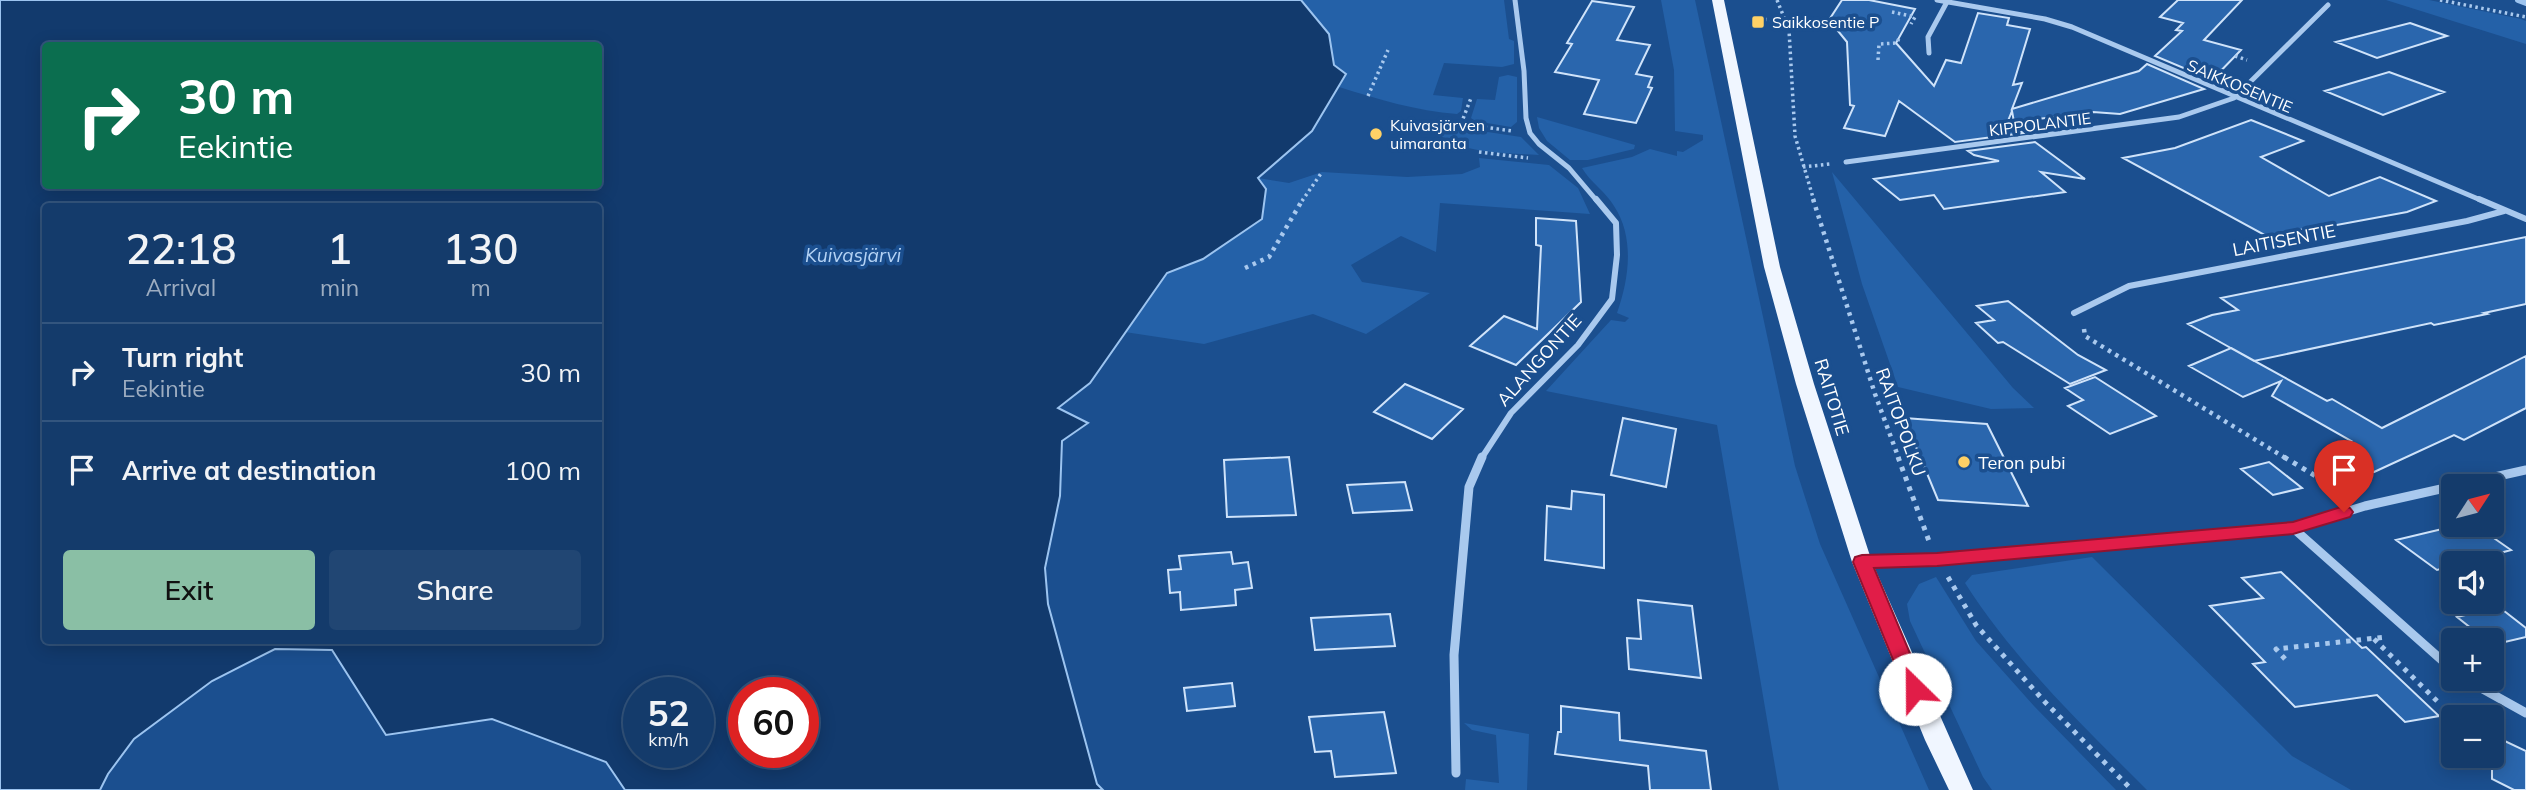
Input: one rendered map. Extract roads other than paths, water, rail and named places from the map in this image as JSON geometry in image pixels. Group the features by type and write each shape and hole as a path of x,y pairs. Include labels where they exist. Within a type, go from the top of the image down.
{"main road":[{"name":"RAITOTIE","path":"1718,0 1772,267 1805,384 1862,562 1937,740 1961,790"}],"street":[{"name":"ALANGONTIE","path":"1456,773 1454,656 1469,487 1484,452 1511,413 1578,345 1612,299 1618,256 1616,223 1598,199 1530,133 1526,118 1524,71 1515,0"},
{"name":"SAIKKOSENTIE","path":"1937,0 2061,23 2526,219"},
{"path":"1929,53 1928,37 1948,1"},
{"path":"2234,98 2328,5"},
{"name":"KIPPOLANTIE","path":"1846,162 2179,117 2234,98"},
{"name":"LAITISENTIE","path":"2074,313 2129,286 2467,220 2505,210"},
{"path":"1862,562 1937,560 2293,528 2365,506 2526,470"},
{"path":"2293,528 2441,659"},
{"path":"2487,691 2526,713"}],"water":[{"name":"Kuivasjärvi","path":"0,0 1301,0 1329,34 1334,65 1346,74 1312,131 1258,178 1266,189 1262,219 1203,259 1167,273 1090,383 1058,408 1088,423 1062,441 1060,496 1045,568 1048,604 1097,784 1103,790 625,790 606,762 492,719 386,735 332,650 275,649 212,681 134,739 108,774 100,790 0,790"}],"waterway":[{"path":"2518,0 2526,3"}],"place":[{"name":"Saikkosentie P","path":"1758,22"},
{"name":"Kuivasjärven uimaranta","path":"1376,134"},
{"name":"Teron pubi","path":"1964,462"}]}
